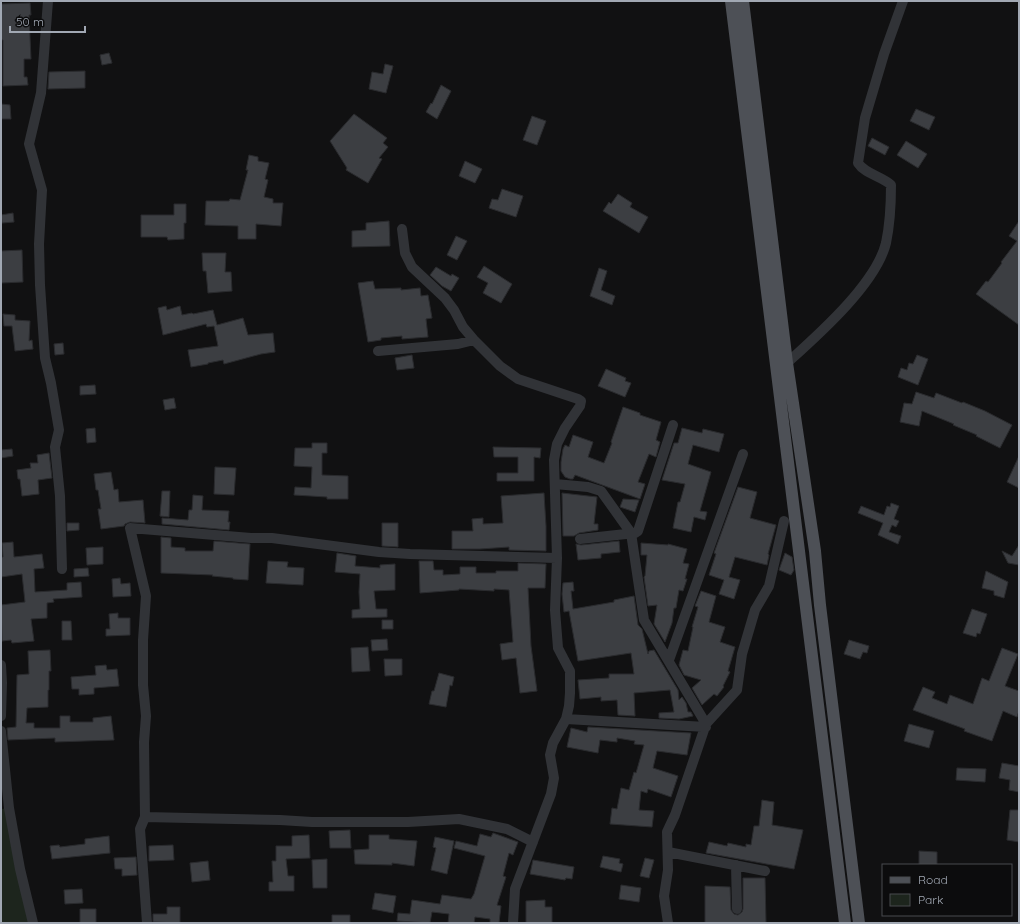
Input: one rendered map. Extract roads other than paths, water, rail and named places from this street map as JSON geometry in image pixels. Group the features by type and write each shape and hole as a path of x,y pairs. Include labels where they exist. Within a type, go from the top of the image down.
{"main road":[{"path":"731,1 845,923"},
{"path":"743,1 787,363 815,551 820,605 859,923"}],"street":[{"path":"48,1 41,93 29,144 42,190 39,244 40,285 45,358 59,430 55,447 60,496 62,569"},
{"path":"787,363 817,336 873,273 886,244 891,210 891,185 885,180 862,169 858,163 865,118 884,54 903,1"},
{"path":"402,229 405,253 412,267 445,298 454,310 463,327 500,366 518,379 578,399 581,402 580,406 565,428 558,444 554,460 556,484 557,558 555,610 558,648 570,671 569,706 566,719 553,743 550,755 554,778 551,794 515,889 513,923"},
{"path":"378,351 458,344 474,340"},
{"path":"580,539 635,533 639,528 673,425"},
{"path":"669,660 743,454"},
{"path":"556,484 588,487 601,491 631,534 644,620 669,660 706,726"},
{"path":"668,923 664,896 668,870 667,832 676,814 706,726 737,690 742,654 755,610 769,586 784,520"},
{"path":"147,923 140,829 145,817 144,742 146,716 143,640 146,596 130,528 251,538 272,538 379,552 557,558"},
{"path":"1,665 1,716"},
{"path":"566,719 706,726"},
{"path":"1,731 9,808 20,869 33,923"},
{"path":"145,817 312,822 408,822 459,818 507,828 533,842"},
{"path":"668,852 766,871"},
{"path":"736,865 737,909"}]}
